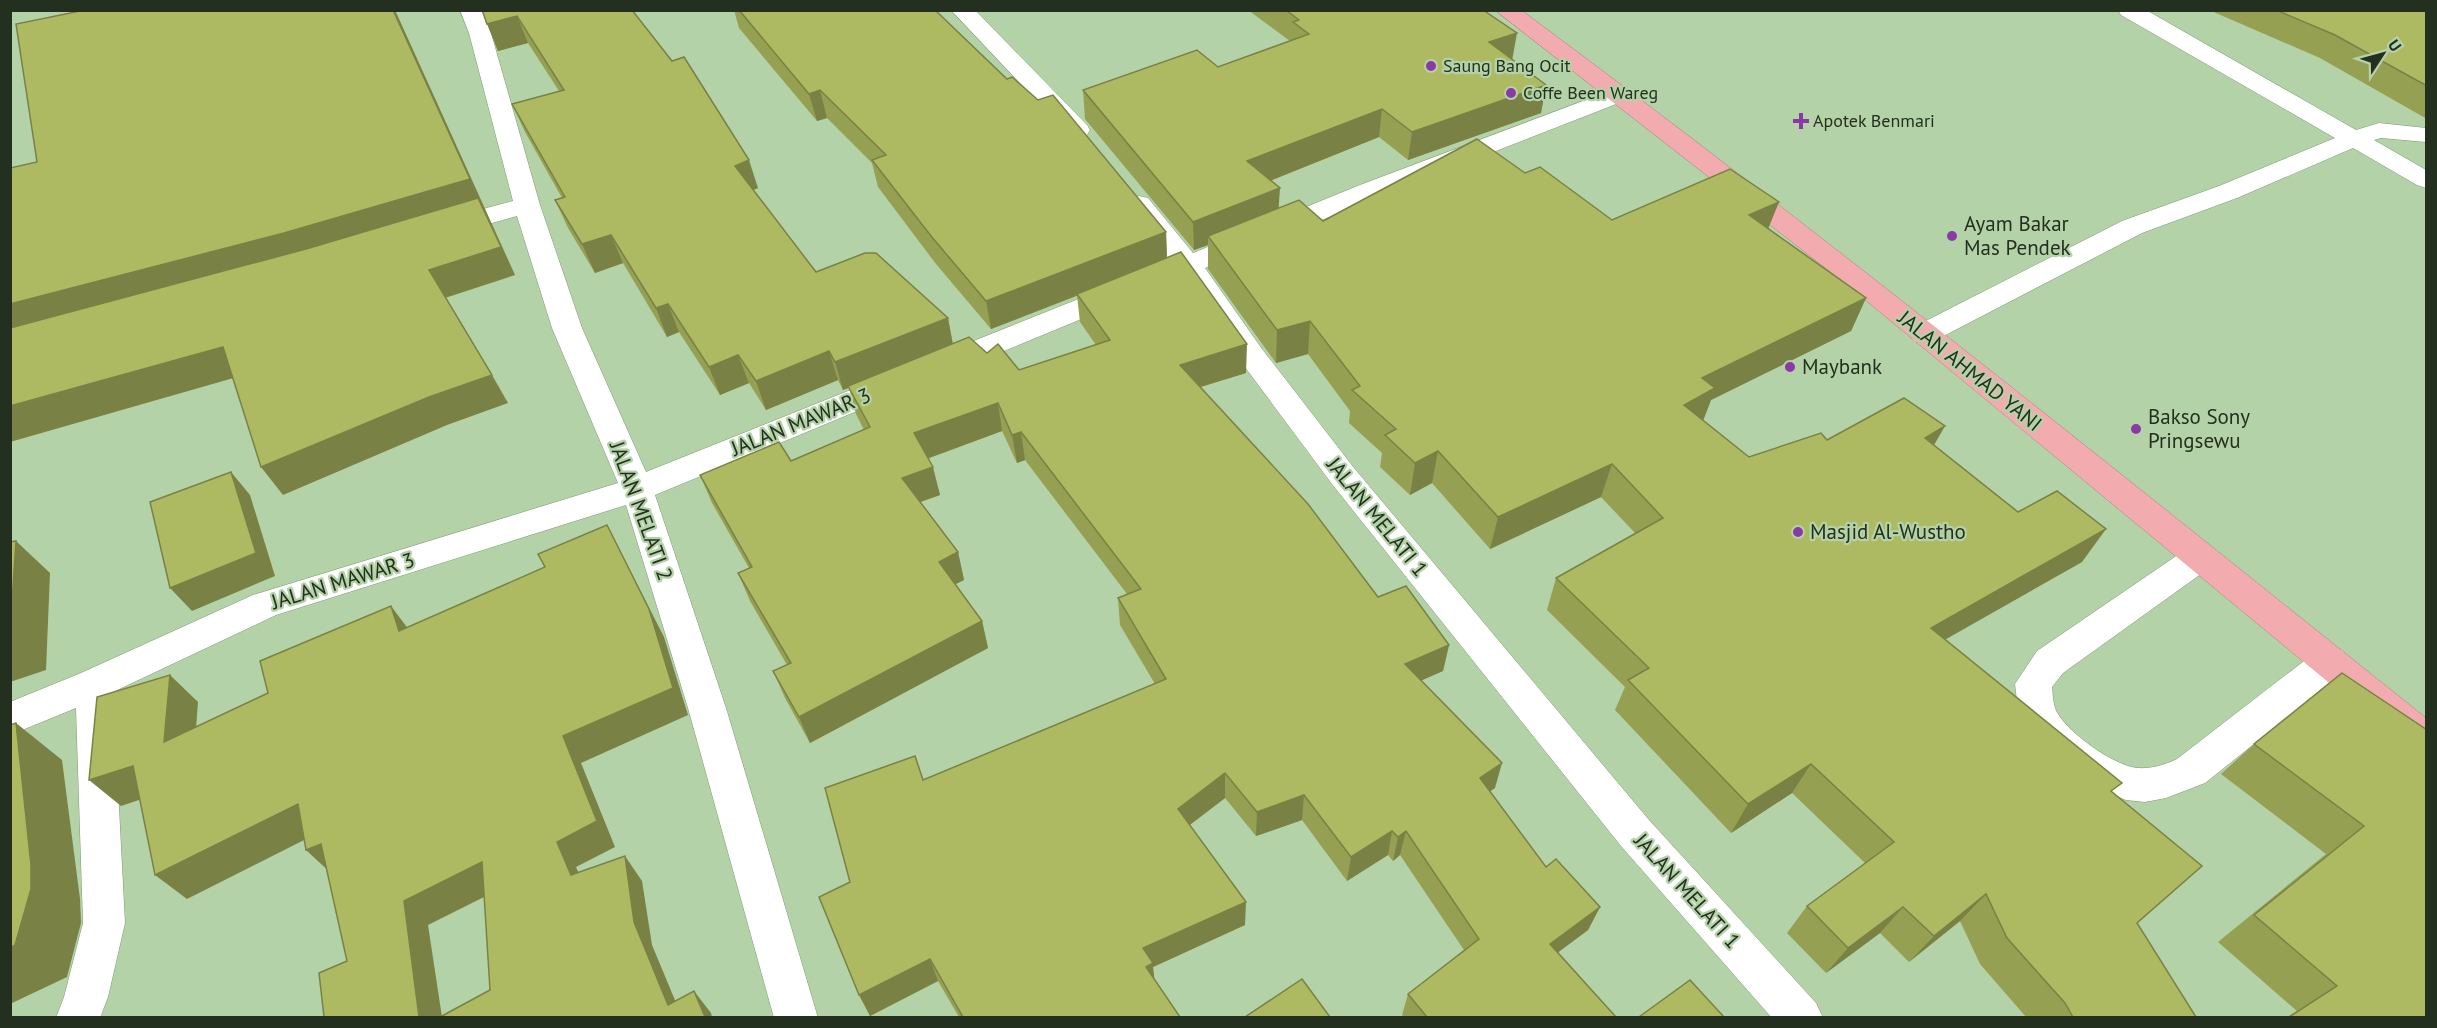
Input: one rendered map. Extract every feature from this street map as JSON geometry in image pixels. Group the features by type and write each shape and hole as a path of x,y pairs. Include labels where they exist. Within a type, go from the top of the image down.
{"highway":[{"name":"JALAN AHMAD YANI","path":"1506,10 1620,94 1924,334 2427,740"}],"street":[{"name":"JALAN MELATI 2","path":"471,10 480,33 527,206 567,328 637,489 707,708 796,1017"},
{"path":"962,10 1066,115 1095,151"},
{"path":"2129,10 2427,180"},
{"name":"JALAN MAWAR 3","path":"10,718 94,684 265,605 637,489 1190,266 1369,191 1620,94"},
{"path":"1924,334 2132,227 2228,192 2356,138 2379,130 2427,135"},
{"name":"JALAN MELATI 1","path":"1117,177 1190,266 1252,356 1343,476 1635,833 1801,1017"},
{"path":"416,237 527,206"},
{"path":"2200,557 2050,662 2033,684 2039,718 2060,742 2101,774 2137,785 2170,781 2191,771 2330,662"},
{"path":"78,1017 86,997 104,923 94,684"}],"building":[{"path":"85,10 393,10 470,179 284,233 10,304 10,168 37,162 16,24"},
{"path":"482,10 632,10 672,61 684,57 749,160 735,166 816,272 865,253 876,253 948,318 835,362 829,351 756,381 738,355 709,367 668,304 656,308 611,235 582,244 555,200 565,197 512,104 564,90 517,16 487,24"},
{"path":"739,10 935,10 1007,79 1012,77 1038,100 1053,95 1166,232 986,301 931,236 872,160 886,155 820,90 809,94"},
{"path":"1286,10 1483,10 1517,33 1489,42 1546,85 1412,132 1382,109 1247,161 1280,188 1193,222 1083,90 1197,50 1218,67 1309,34 1293,22 1299,20"},
{"path":"2276,10 2427,10 2427,86 2335,35"},
{"path":"1477,139 1525,173 1540,167 1612,220 1730,169 1779,202 1749,215 1866,298 1702,378 1715,388 1684,405 1749,457 1821,433 1827,440 1904,398 1945,426 1925,438 2018,512 2057,491 2106,529 1931,628 2122,783 2111,791 2202,866 2137,923 2196,1017 2073,1017 2065,1003 2007,938 1986,894 1934,936 1903,907 1848,948 1807,906 1894,842 1811,764 1748,804 1628,680 1649,668 1556,578 1663,518 1612,464 1498,517 1438,451 1415,463 1385,435 1396,429 1352,390 1360,386 1310,321 1277,330 1208,236 1299,200 1323,221"},
{"path":"478,198 501,247 429,270 492,375 429,397 261,467 223,347 10,406 10,328 306,249"},
{"path":"1181,252 1247,344 1180,365 1308,504 1378,597 1406,586 1449,645 1405,664 1502,763 1480,778 1546,867 1556,859 1600,907 1550,944 1616,1017 1427,1017 1408,994 1479,939 1406,831 1398,837 1392,831 1351,857 1304,795 1257,812 1225,773 1178,809 1246,902 1143,948 1153,963 1146,967 1180,1017 963,1017 930,959 859,995 819,897 850,882 825,788 915,756 923,780 1166,679 1118,598 1141,589 1021,432 1012,435 998,403 914,433 933,467 902,478 958,552 939,562 982,621 799,717 773,671 791,663 738,573 752,567 700,475 779,442 791,461 870,427 848,386 969,337 987,353 998,344 1019,370 1110,340 1077,294"},
{"path":"231,472 256,553 170,588 150,502"},
{"path":"607,525 649,609 673,688 563,736 597,821 557,842 571,875 625,856 634,922 668,1005 694,991 705,1017 440,1017 490,990 482,862 404,901 419,1017 324,1017 319,973 347,961 321,844 306,850 298,804 155,875 133,766 89,780 97,697 170,675 164,742 268,693 260,661 391,606 399,631 545,567 538,554"},
{"path":"16,541 10,633 10,542"},
{"path":"2342,673 2427,730 2427,1017 2289,1017 2337,986 2254,915 2364,826 2254,744"},
{"path":"16,723 31,865 31,889 15,945 10,948 10,725"},
{"path":"1302,979 1330,1017 1245,1017"},
{"path":"1690,980 1724,1017 1639,1017"}],"place":[{"name":"Saung Bang Ocit","path":"1431,66"},
{"name":"Coffe Been Wareg","path":"1511,93"},
{"name":"Apotek Benmari","path":"1801,121"},
{"name":"Ayam Bakar Mas Pendek","path":"1952,236"},
{"name":"Maybank","path":"1790,367"},
{"name":"Bakso Sony Pringsewu","path":"2136,429"},
{"name":"Masjid Al-Wustho","path":"1798,532"}]}
